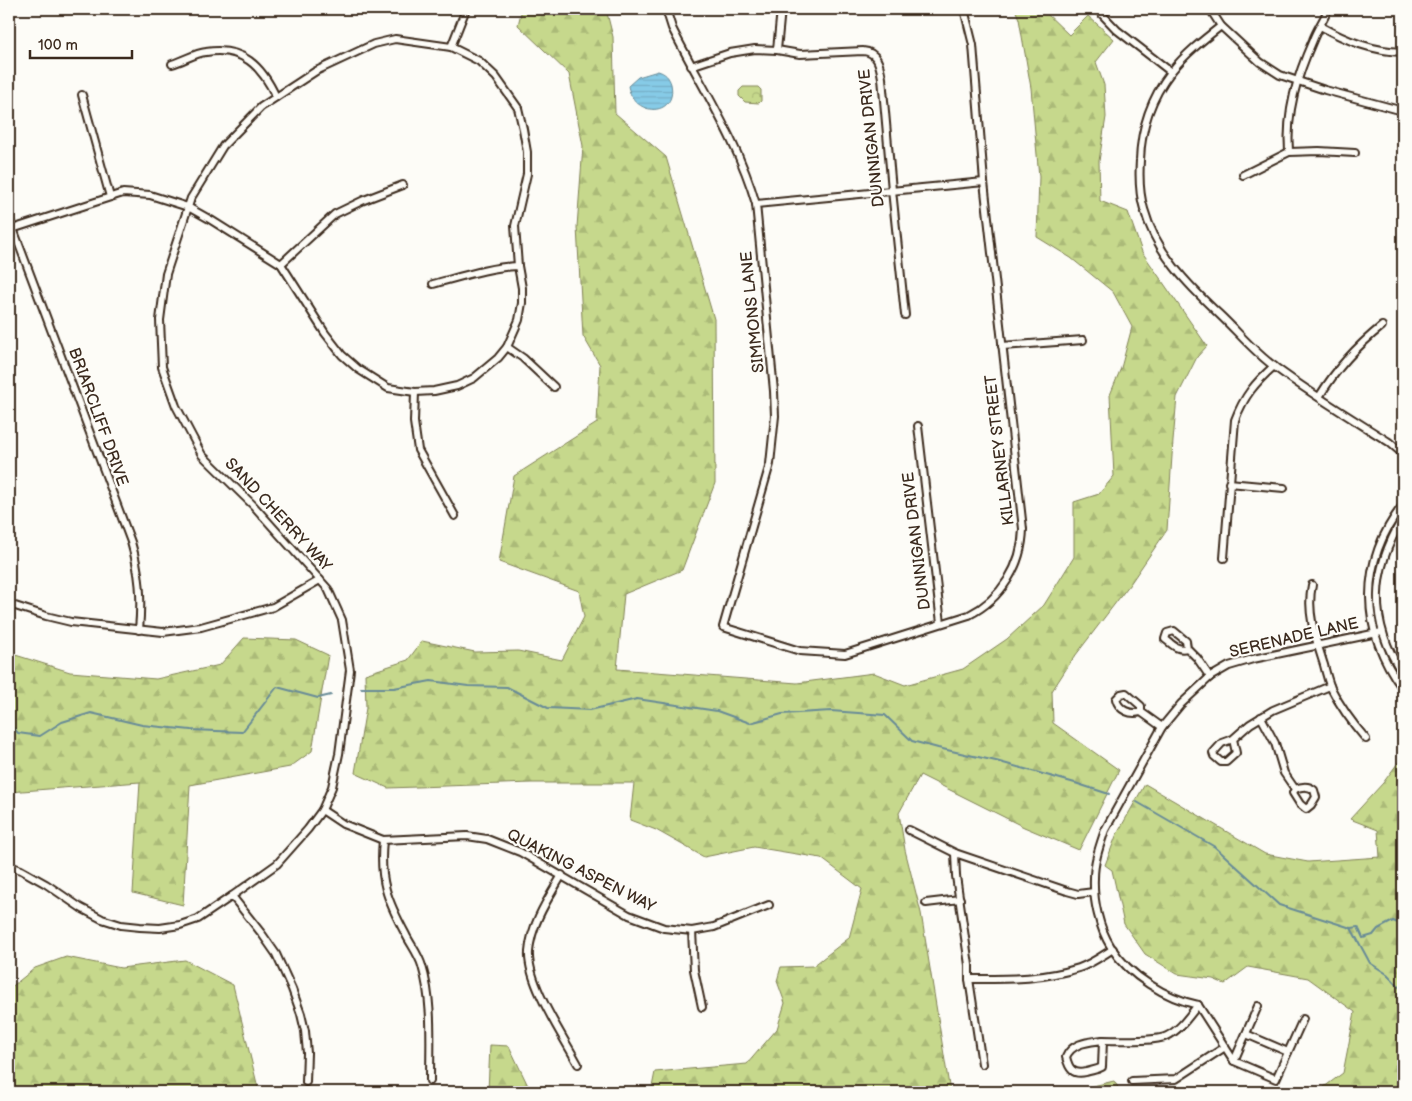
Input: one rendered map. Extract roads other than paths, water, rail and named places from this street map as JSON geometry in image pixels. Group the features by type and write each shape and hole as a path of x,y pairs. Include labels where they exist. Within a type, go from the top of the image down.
{"street":[{"path":"11,230 123,193 150,195 188,207 281,264 325,333 342,355 358,370 388,388 415,392 434,391 457,386 474,378 498,358 507,347 519,320 522,288 518,266 515,226 527,174 527,152 524,128 518,108 496,77 479,61 451,46 466,9"},
{"name":"SIMMONS LANE","path":"666,9 672,28 737,151 749,179 756,204 776,416 770,464 723,627"},
{"path":"777,50 781,9"},
{"name":"KILLARNEY STREET","path":"723,627 800,651 845,654 969,615 981,609 1003,588 1017,563 1022,546 1023,529 984,182 973,45 964,9"},
{"path":"1097,9 1117,30 1171,72"},
{"path":"1210,9 1221,26 1272,71 1296,81 1403,111"},
{"path":"1289,152 1290,116 1296,81 1313,39 1328,9"},
{"path":"1221,26 1192,50 1171,72 1155,98 1145,122 1140,150 1141,199 1144,210 1158,242 1186,284 1274,366 1389,442 1403,454"},
{"path":"1320,26 1362,46 1403,52"},
{"name":"SAND CHERRY WAY","path":"9,866 46,884 81,908 102,919 121,925 160,928 180,925 198,919 277,864 322,810 332,787 339,754 350,670 342,620 328,589 253,505 202,455 176,406 162,367 160,320 166,274 191,198 223,146 260,107 316,71 374,44 396,39 451,46"},
{"name":"DUNNIGAN DRIVE","path":"691,66 730,53 756,49 800,54 869,51 875,56 880,63 882,78 905,315"},
{"path":"172,64 205,52 226,52 243,56 254,63 269,80 276,97"},
{"path":"82,95 110,196"},
{"path":"1243,175 1289,152 1355,153"},
{"path":"756,204 984,182"},
{"path":"281,264 335,214 364,200 403,185"},
{"name":"BRIARCLIFF DRIVE","path":"9,218 11,230 131,542 139,569 141,613 139,630"},
{"path":"432,284 505,266 518,266"},
{"path":"1319,397 1341,364 1382,326"},
{"path":"1002,346 1083,340"},
{"path":"507,347 524,358 554,387"},
{"path":"1224,558 1234,431 1237,415 1244,400 1258,380 1274,366"},
{"path":"415,392 414,422 418,450 454,516"},
{"name":"DUNNIGAN DRIVE","path":"918,426 941,623"},
{"path":"1230,483 1284,488"},
{"path":"1403,505 1381,544 1373,568 1370,597 1374,633 1384,659 1403,689"},
{"path":"1403,518 1387,549 1379,576 1378,604 1382,632 1394,660 1403,674"},
{"path":"9,604 71,622 163,632 201,627 273,607 320,580"},
{"path":"1312,585 1310,606 1317,645 1330,686 1355,726 1366,739"},
{"name":"SERENADE LANE","path":"1198,1006 1180,1001 1146,981 1120,959 1106,938 1100,922 1094,892 1096,861 1105,830 1162,727 1181,704 1210,677 1229,666 1254,659 1382,632"},
{"path":"1187,648 1198,658 1210,677"},
{"path":"1233,739 1250,724 1273,710 1330,686"},
{"path":"1141,712 1162,727"},
{"path":"1261,717 1275,743 1284,773 1295,789"},
{"name":"QUAKING ASPEN WAY","path":"322,810 343,824 383,840 467,836 487,839 520,852 630,915 664,928 692,931 714,927 769,905"},
{"path":"909,830 955,853 1067,892 1078,894 1094,892"},
{"path":"383,840 381,860 384,886 393,910 422,965 428,1001 430,1081"},
{"path":"955,853 968,978 982,1064"},
{"path":"562,875 537,921 529,954 531,970 541,994 578,1064"},
{"path":"232,896 276,954 295,997 305,1031 307,1053 306,1082"},
{"path":"926,903 960,899"},
{"path":"692,931 694,970 702,1006"},
{"path":"968,978 1010,980 1048,975 1078,968 1113,950"},
{"path":"1103,1040 1102,1067 1082,1073 1075,1073 1071,1070 1066,1057 1071,1050 1081,1044 1103,1040 1168,1036 1198,1006 1234,1061 1276,1079 1303,1019"},
{"path":"1234,1061 1258,1006"},
{"path":"1246,1034 1288,1052"},
{"path":"1132,1081 1176,1079 1225,1047"}],"water":[{"path":"658,71 665,74 669,79 671,95 668,103 662,108 646,108 638,104 628,86 638,77"}],"waterway":[{"path":"361,688 394,688 431,681 468,686 507,687 548,708 590,710 637,699 717,711 750,723 782,714 831,711 885,715 912,741 996,761 1109,794"},
{"path":"9,723 18,733 40,736 62,722 91,713 142,725 191,730 242,732 277,687 318,698 331,695"},
{"path":"1137,802 1215,847 1279,905 1351,928 1370,963 1387,974 1403,991"},
{"path":"1351,928 1358,927 1363,938 1373,935 1378,929 1393,921 1403,925"}]}
